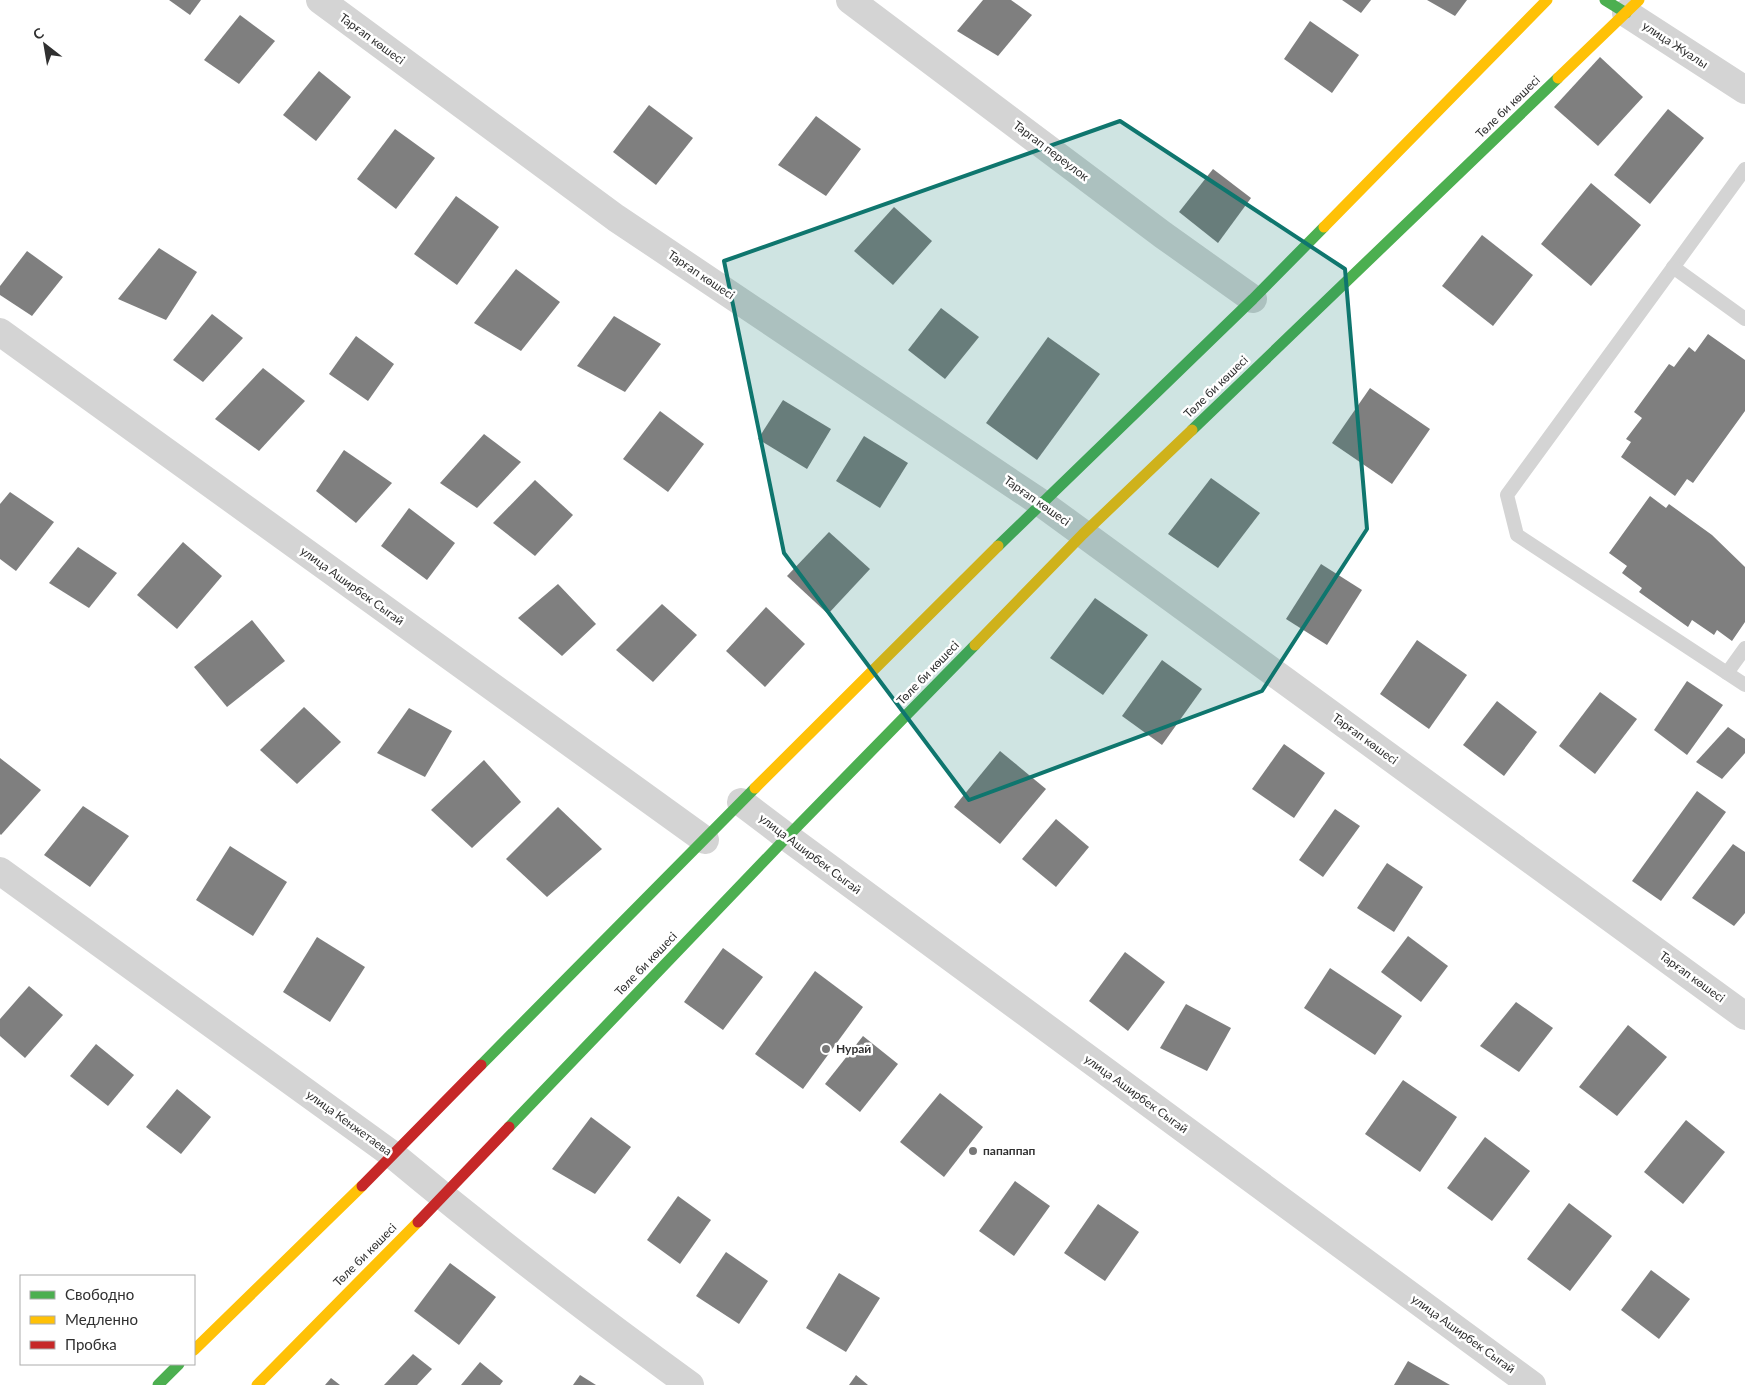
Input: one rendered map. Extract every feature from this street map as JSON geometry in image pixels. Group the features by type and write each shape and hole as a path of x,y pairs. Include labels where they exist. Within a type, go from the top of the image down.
{"main road":[{"path":"195,1349 393,1155 1041,503 1253,299 1548,0"},
{"name":"Төле би көшесі","path":"257,1385 443,1196 786,837 1083,534 1623,4"},
{"path":"158,1385 179,1365"}],"street":[{"name":"Тарғап көшесі","path":"320,0 616,218 1041,503 1745,1016"},
{"name":"Таргап переулок","path":"850,0 1163,235 1253,299"},
{"name":"улица Жуалы","path":"1623,4 1745,90"},
{"name":"улица Аширбек Сыгай","path":"0,332 705,840"},
{"name":"улица Аширбек Сыгай","path":"742,802 786,837 1532,1385"},
{"name":"улица Кенжетаева","path":"0,871 393,1155 443,1196 690,1385"}],"lane":[{"path":"1745,169 1507,495 1517,535 1745,685"},
{"path":"1674,267 1745,319"},
{"path":"1727,673 1745,648"}],"highlighted area":[{"path":"1120,121 1345,269 1367,529 1262,691 969,800 784,553 724,261"}],"building":[{"path":"169,0 201,0 190,15"},
{"path":"983,0 1011,0 1032,15 998,56 957,31"},
{"path":"1342,0 1371,0 1361,13"},
{"path":"1427,0 1467,0 1455,16"},
{"path":"240,15 275,41 239,84 204,60"},
{"path":"1310,21 1359,55 1332,93 1284,59"},
{"path":"1600,57 1643,97 1598,146 1554,107"},
{"path":"319,71 351,97 316,141 283,115"},
{"path":"649,105 693,138 656,185 613,152"},
{"path":"1668,109 1704,138 1650,204 1614,175"},
{"path":"816,116 861,149 826,196 778,165"},
{"path":"395,129 435,158 396,209 357,179"},
{"path":"1213,169 1251,198 1218,243 1179,212"},
{"path":"1591,183 1641,225 1591,286 1541,244"},
{"path":"456,196 499,227 457,285 414,254"},
{"path":"894,207 932,241 893,285 854,251"},
{"path":"1482,235 1533,275 1493,326 1442,286"},
{"path":"159,248 197,272 166,320 118,299"},
{"path":"27,251 63,277 32,316 0,295 0,286"},
{"path":"516,269 560,302 521,351 474,323"},
{"path":"941,308 979,337 945,379 908,350"},
{"path":"212,314 243,338 203,382 173,360"},
{"path":"614,316 661,344 625,392 577,366"},
{"path":"1708,334 1745,360 1745,411 1693,483 1687,479 1675,496 1621,457 1631,442 1626,439 1642,418 1634,412 1669,364 1674,367 1689,347 1695,352"},
{"path":"356,336 394,364 368,401 329,374"},
{"path":"1048,337 1100,374 1037,460 986,423"},
{"path":"263,368 305,401 259,451 215,419"},
{"path":"1370,388 1430,429 1392,484 1332,443"},
{"path":"783,400 831,429 807,469 758,439"},
{"path":"660,411 704,444 668,492 623,459"},
{"path":"484,434 521,462 477,508 440,483"},
{"path":"864,436 908,463 880,508 836,481"},
{"path":"344,450 392,483 356,523 316,491"},
{"path":"1211,478 1260,513 1218,568 1168,534"},
{"path":"535,480 573,515 535,556 493,523"},
{"path":"10,492 54,522 16,571 0,559 0,504"},
{"path":"1650,496 1666,508 1669,504 1712,535 1745,567 1745,622 1732,641 1717,630 1714,635 1692,620 1688,627 1639,592 1642,588 1622,573 1627,566 1609,553"},
{"path":"409,508 455,543 427,580 381,546"},
{"path":"829,532 870,569 828,614 787,576"},
{"path":"183,542 222,576 177,629 137,595"},
{"path":"78,547 117,573 89,608 49,583"},
{"path":"1321,564 1362,590 1327,645 1286,619"},
{"path":"558,584 596,624 562,656 518,618"},
{"path":"1095,598 1148,635 1103,695 1050,658"},
{"path":"662,604 697,635 653,682 616,650"},
{"path":"766,607 805,644 765,687 726,651"},
{"path":"252,620 285,661 227,707 194,667"},
{"path":"1417,640 1467,675 1429,729 1380,694"},
{"path":"1162,660 1202,689 1162,745 1122,716"},
{"path":"1687,681 1723,705 1687,755 1654,730"},
{"path":"1600,692 1637,719 1595,774 1559,746"},
{"path":"1497,701 1537,732 1504,776 1463,745"},
{"path":"304,707 341,742 297,784 260,750"},
{"path":"409,708 452,731 425,777 377,753"},
{"path":"1728,727 1745,739 1745,753 1722,779 1696,762"},
{"path":"1284,744 1325,773 1294,818 1252,789"},
{"path":"1000,751 1046,789 1000,844 954,807"},
{"path":"0,758 41,790 1,835 0,834"},
{"path":"484,760 521,802 472,848 431,810"},
{"path":"1697,791 1726,812 1661,901 1632,881"},
{"path":"83,806 129,836 90,887 44,855"},
{"path":"558,807 602,849 547,897 506,859"},
{"path":"1335,809 1360,826 1323,877 1299,860"},
{"path":"1056,819 1089,847 1056,887 1022,859"},
{"path":"1733,844 1745,852 1745,913 1734,926 1692,898"},
{"path":"230,846 287,882 253,936 196,900"},
{"path":"1387,863 1423,887 1394,932 1357,908"},
{"path":"1408,936 1448,966 1421,1002 1381,972"},
{"path":"317,937 365,967 330,1022 283,992"},
{"path":"723,948 763,977 723,1030 684,1002"},
{"path":"1125,952 1165,982 1128,1031 1089,1001"},
{"path":"1330,968 1402,1016 1375,1055 1304,1008"},
{"path":"815,971 863,1007 803,1089 755,1054"},
{"path":"29,986 63,1015 25,1058 0,1036 0,1019"},
{"path":"1516,1002 1553,1028 1519,1072 1480,1046"},
{"path":"1186,1004 1231,1028 1207,1071 1160,1048"},
{"path":"1628,1025 1667,1057 1617,1116 1579,1087"},
{"path":"863,1036 898,1064 860,1112 825,1084"},
{"path":"96,1044 134,1075 108,1106 70,1076"},
{"path":"1403,1080 1457,1117 1420,1172 1365,1134"},
{"path":"177,1089 211,1117 181,1154 146,1127"},
{"path":"940,1093 983,1127 944,1177 900,1142"},
{"path":"591,1117 631,1147 595,1194 552,1169"},
{"path":"1686,1120 1725,1152 1683,1204 1644,1172"},
{"path":"1485,1137 1530,1171 1492,1221 1447,1188"},
{"path":"1015,1181 1050,1206 1014,1256 979,1231"},
{"path":"678,1196 711,1220 680,1264 647,1240"},
{"path":"1569,1203 1612,1236 1570,1291 1527,1259"},
{"path":"1098,1204 1139,1232 1105,1281 1064,1253"},
{"path":"726,1252 768,1281 739,1324 696,1296"},
{"path":"450,1263 496,1297 459,1345 414,1311"},
{"path":"1651,1270 1690,1299 1659,1339 1621,1310"},
{"path":"839,1273 880,1298 846,1352 806,1328"},
{"path":"413,1354 432,1369 417,1385 384,1385"},
{"path":"1408,1361 1450,1385 1394,1385"},
{"path":"480,1362 503,1381 500,1385 461,1385"},
{"path":"580,1375 596,1385 573,1385"},
{"path":"856,1375 868,1385 849,1385"},
{"path":"331,1378 340,1385 325,1385"}],"traffic: fast":[{"path":"1605,0 1626,13"},
{"path":"1192,430 1558,78"},
{"path":"998,546 1253,299 1324,227"},
{"path":"509,1127 787,837 975,645"},
{"path":"481,1065 755,788"},
{"path":"158,1385 178,1365"}],"traffic: slow":[{"path":"1324,227 1547,0"},
{"path":"1558,78 1639,0"},
{"path":"975,645 1083,534 1192,430"},
{"path":"755,788 998,546"},
{"path":"195,1349 362,1186"},
{"path":"257,1385 418,1222"}],"traffic: jam":[{"path":"362,1186 481,1065"},
{"path":"418,1222 509,1127"}],"place":[{"name":"Нурай","path":"826,1049"},
{"name":"папаппап","path":"973,1151"}]}
